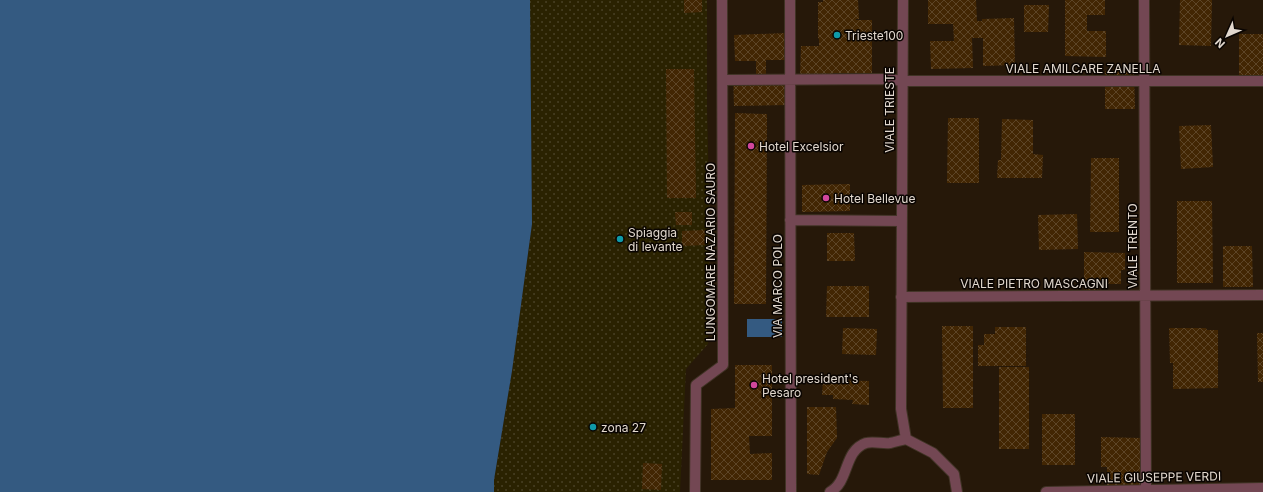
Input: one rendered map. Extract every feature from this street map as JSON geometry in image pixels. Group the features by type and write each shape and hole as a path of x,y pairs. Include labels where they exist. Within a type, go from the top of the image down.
{"street":[{"name":"LUNGOMARE NAZARIO SAURO","path":"695,492 696,385 722,364 722,0"},
{"name":"VIA MARCO POLO","path":"790,0 791,492"},
{"name":"VIALE TRIESTE","path":"903,0 901,409 906,439"},
{"name":"VIALE TRENTO","path":"1144,0 1146,491"},
{"path":"723,80 790,79"},
{"name":"VIALE AMILCARE ZANELLA","path":"790,79 889,79 902,81 1263,81"},
{"path":"790,220 901,221"},
{"name":"VIALE PIETRO MASCAGNI","path":"901,297 1263,295"},
{"path":"830,492 842,481 849,460 856,449 866,443 890,443 906,439 932,452 954,474 957,492"},
{"name":"VIALE GIUSEPPE VERDI","path":"1046,492 1263,488"}],"sand":[{"name":"Spiaggia di levante","path":"530,0 707,0 707,109 710,230 708,344 686,369 680,492 494,492 494,480 512,371 532,224"}],"water":[{"path":"0,0 530,0 532,224 512,371 494,480 494,492 0,492"},
{"path":"747,319 782,319 782,337 747,337"}],"building":[{"path":"684,0 702,0 702,12 684,13"},
{"path":"823,0 858,0 859,19 856,20 872,20 872,73 833,73 833,78 800,78 801,46 819,46 818,2 823,2"},
{"path":"928,0 976,0 977,21 982,21 982,19 1014,18 1015,65 983,66 983,38 972,38 973,68 931,69 930,41 954,41 953,24 928,24"},
{"path":"1065,0 1105,0 1105,15 1087,15 1087,31 1106,31 1106,57 1065,56"},
{"path":"1180,0 1212,0 1211,46 1179,45"},
{"path":"1024,5 1049,5 1048,32 1024,32"},
{"path":"786,33 787,60 766,60 766,76 787,76 788,105 734,106 733,76 756,76 756,61 735,61 734,35"},
{"path":"1239,34 1263,34 1263,76 1239,76"},
{"path":"666,69 694,69 696,198 667,198"},
{"path":"1105,71 1134,71 1135,109 1105,109"},
{"path":"735,113 767,114 766,304 734,304"},
{"path":"948,118 979,118 979,183 947,183"},
{"path":"1002,119 1033,120 1033,154 1043,155 1042,178 997,178 998,160 1001,160"},
{"path":"1211,125 1213,167 1181,169 1179,126"},
{"path":"1091,158 1119,158 1119,232 1090,232"},
{"name":"Hotel Bellevue","path":"850,184 850,211 802,212 802,185"},
{"path":"1177,201 1212,201 1213,283 1177,283"},
{"path":"675,212 692,212 692,225 676,225"},
{"path":"1077,214 1078,249 1039,250 1038,215"},
{"path":"705,230 705,245 682,246 682,231"},
{"path":"827,233 854,233 855,261 827,261"},
{"path":"1223,246 1252,246 1253,287 1223,287"},
{"path":"1084,252 1125,253 1125,270 1121,270 1121,284 1099,284 1099,291 1084,291"},
{"path":"827,286 869,286 869,317 826,317"},
{"path":"942,326 973,326 973,408 943,408"},
{"path":"995,327 1026,327 1026,366 978,366 978,345 984,345 984,334 995,334"},
{"path":"843,328 877,329 876,355 842,354"},
{"path":"1169,328 1206,328 1207,330 1218,330 1218,388 1173,389 1173,363 1170,363"},
{"path":"1257,333 1263,333 1263,382 1258,382"},
{"path":"735,365 772,365 772,436 749,436 750,454 772,453 772,480 711,480 711,409 735,408"},
{"path":"999,367 1029,367 1029,449 999,449"},
{"path":"823,380 869,381 869,405 852,404 853,400 833,399 833,395 822,395"},
{"path":"807,407 836,407 837,438 827,452 819,475 807,474"},
{"path":"1042,414 1075,414 1075,465 1042,465"},
{"path":"1101,437 1141,438 1141,492 1107,492 1107,467 1101,467"},
{"path":"643,463 662,464 661,490 642,489"}],"place":[{"name":"Trieste100","path":"837,35"},
{"name":"Hotel Excelsior","path":"751,146"},
{"name":"Hotel Bellevue","path":"826,198"},
{"name":"Spiaggia di levante","path":"620,239"},
{"name":"Hotel president's Pesaro","path":"754,385"},
{"name":"zona 27","path":"593,427"}]}
